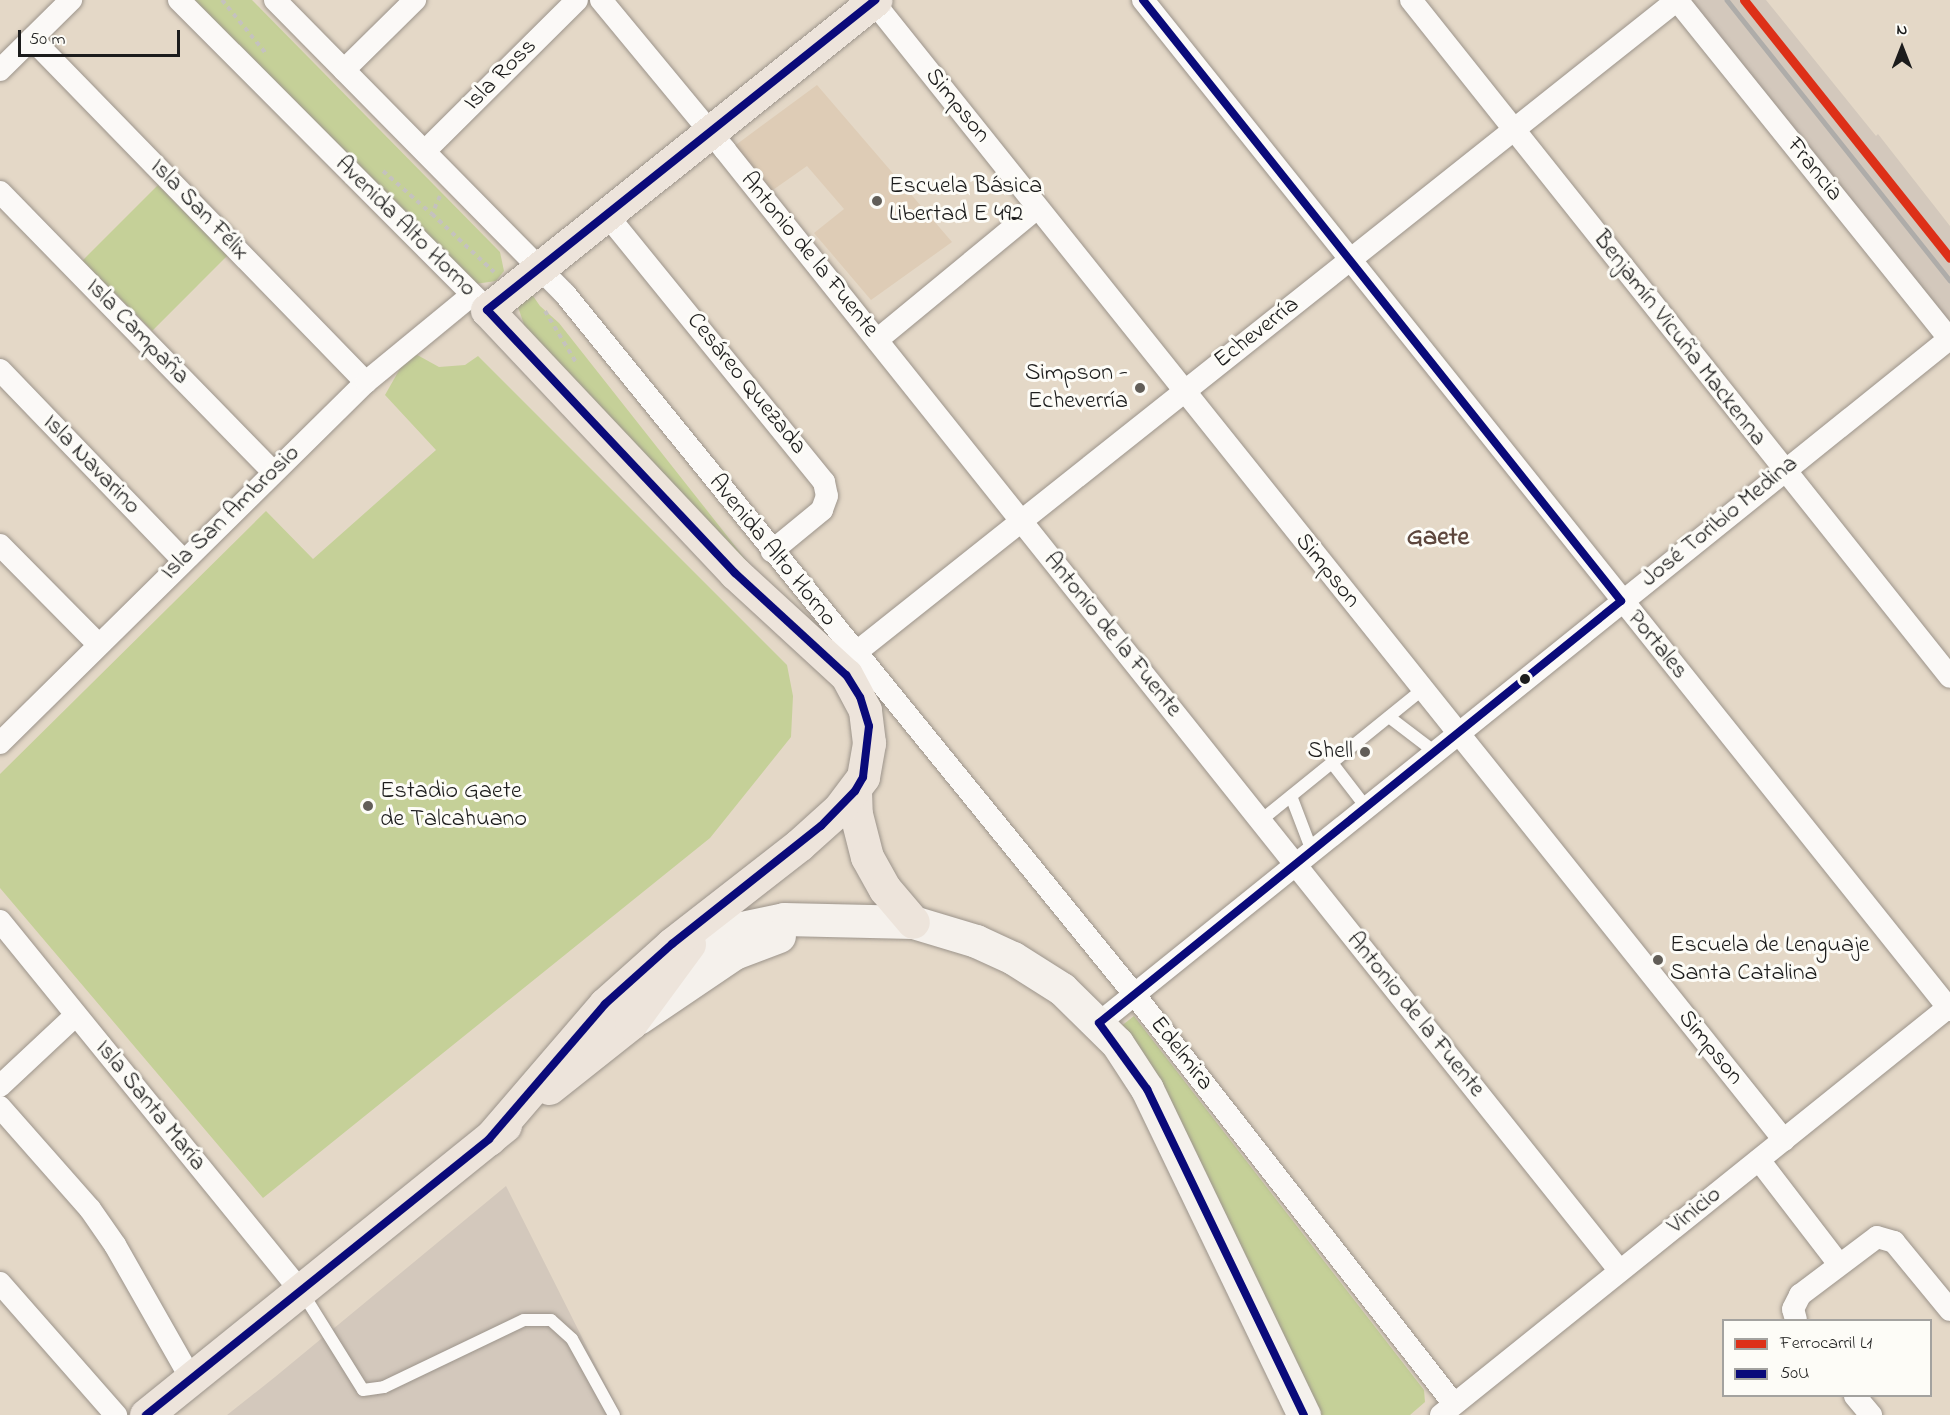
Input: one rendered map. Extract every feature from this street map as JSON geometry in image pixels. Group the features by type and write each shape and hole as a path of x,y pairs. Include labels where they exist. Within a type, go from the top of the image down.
{"main road":[{"path":"480,302 514,289 874,1"},
{"name":"Avenida Alto Horno","path":"480,302 735,573 847,660 869,726 867,760 855,791"},
{"path":"489,1138 571,1040 632,980 714,911 799,845 855,791"},
{"path":"855,791 856,814 867,857 885,889 913,922"},
{"path":"632,1023 714,911"},
{"path":"632,980 687,947 754,924 838,920 913,922 976,941 1013,958 1062,989 1099,1023 1147,1089 1304,1415"},
{"path":"146,1415 632,1023 734,953 838,920"}],"street":[{"path":"0,70 70,0"},
{"name":"Avenida Alto Horno","path":"180,0 480,302"},
{"name":"Avenida Alto Horno","path":"275,0 540,268 772,551 847,660"},
{"path":"344,70 415,0"},
{"name":"Isla Ross","path":"425,151 577,0"},
{"name":"Antonio de la Fuente","path":"601,0 711,132 1260,821 1303,858 1620,1271"},
{"name":"Portales","path":"1143,0 1621,601 1949,1008"},
{"name":"Benjamín Vicuña Mackenna","path":"1411,0 1950,678"},
{"name":"Echeverría","path":"847,660 1677,0"},
{"name":"Francia","path":"1677,0 1949,340"},
{"name":"Simpson","path":"874,1 1457,734 1784,1140"},
{"name":"Isla San Félix","path":"32,39 366,382"},
{"name":"Isla Campaña","path":"0,192 273,472"},
{"path":"877,340 1037,207"},
{"name":"Cesáreo Quezada","path":"607,215 824,482 826,496 822,510 772,551"},
{"name":"Isla San Ambrosio","path":"4,730 98,644 366,382 480,302"},
{"name":"José Toribio Medina","path":"1099,1023 1621,601 1949,340"},
{"name":"Isla Navarino","path":"0,370 183,560"},
{"path":"0,545 98,644"},
{"name":"Edelmira","path":"847,660 1134,994 1448,1410"},
{"name":"Isla Santa María","path":"0,921 300,1290"},
{"name":"Vinicio","path":"1448,1410 1949,1008"},
{"path":"0,1086 76,1015"},
{"path":"0,1107 90,1209 116,1245 191,1379"},
{"path":"1759,1160 1838,1263"},
{"path":"1796,1319 1792,1309 1796,1299 1838,1263 1873,1239 1888,1238 1950,1311"},
{"path":"0,1283 116,1415"},
{"path":"1858,1397 1871,1415"}],"lane":[{"path":"1260,821 1422,690"},
{"path":"1389,717 1435,752"},
{"path":"1332,763 1366,807"},
{"path":"1291,796 1303,858"},
{"path":"300,1290 363,1390 384,1387 524,1320 550,1320 572,1339 614,1415"}],"path":[{"path":"449,175 432,214 514,289"}],"shaded area":[{"path":"1686,0 1766,0 1876,136 1878,134 1950,226 1950,331"},
{"name":"Escuela Básica Libertad E 492","path":"817,85 952,242 871,300 814,233 844,209 807,166 770,192 733,147"},
{"path":"506,1186 621,1415 227,1415 275,1377"}],"green space":[{"path":"189,0 252,0 500,252 504,271 496,281 475,284"},
{"path":"158,185 228,255 152,331 82,261"},
{"path":"524,283 540,306 559,323 769,589 529,339 518,307"},
{"name":"Estadio Gaete de Talcahuano","path":"410,351 439,367 465,365 478,356 787,665 793,696 791,737 710,838 263,1198 0,888 0,774 266,511 313,559 436,450 385,395"},
{"path":"1134,1016 1424,1390 1425,1402 1410,1415 1315,1415 1152,1066 1120,1027"}],"railway":[{"path":"1727,0 1950,280"}],"rail line":[{"name":"L1","path":"1744,0 1950,258"}],"transit line":[{"name":"50U","path":"146,1415 489,1139 605,1004 672,944 821,826 855,791 863,777 869,726 860,697 846,675 735,573 487,310 876,0"},
{"name":"50U","path":"1143,0 1621,601 1099,1023 1147,1089 1304,1415"}],"place":[{"name":"Escuela Básica Libertad E 492","path":"877,201"},
{"name":"Simpson - Echeverría","path":"1140,388"},
{"name":"Shell","path":"1365,752"},
{"name":"Estadio Gaete de Talcahuano","path":"368,806"},
{"name":"Escuela de Lenguaje Santa Catalina","path":"1658,960"}],"district":[{"name":"Gaete","path":"1438,539"}]}
